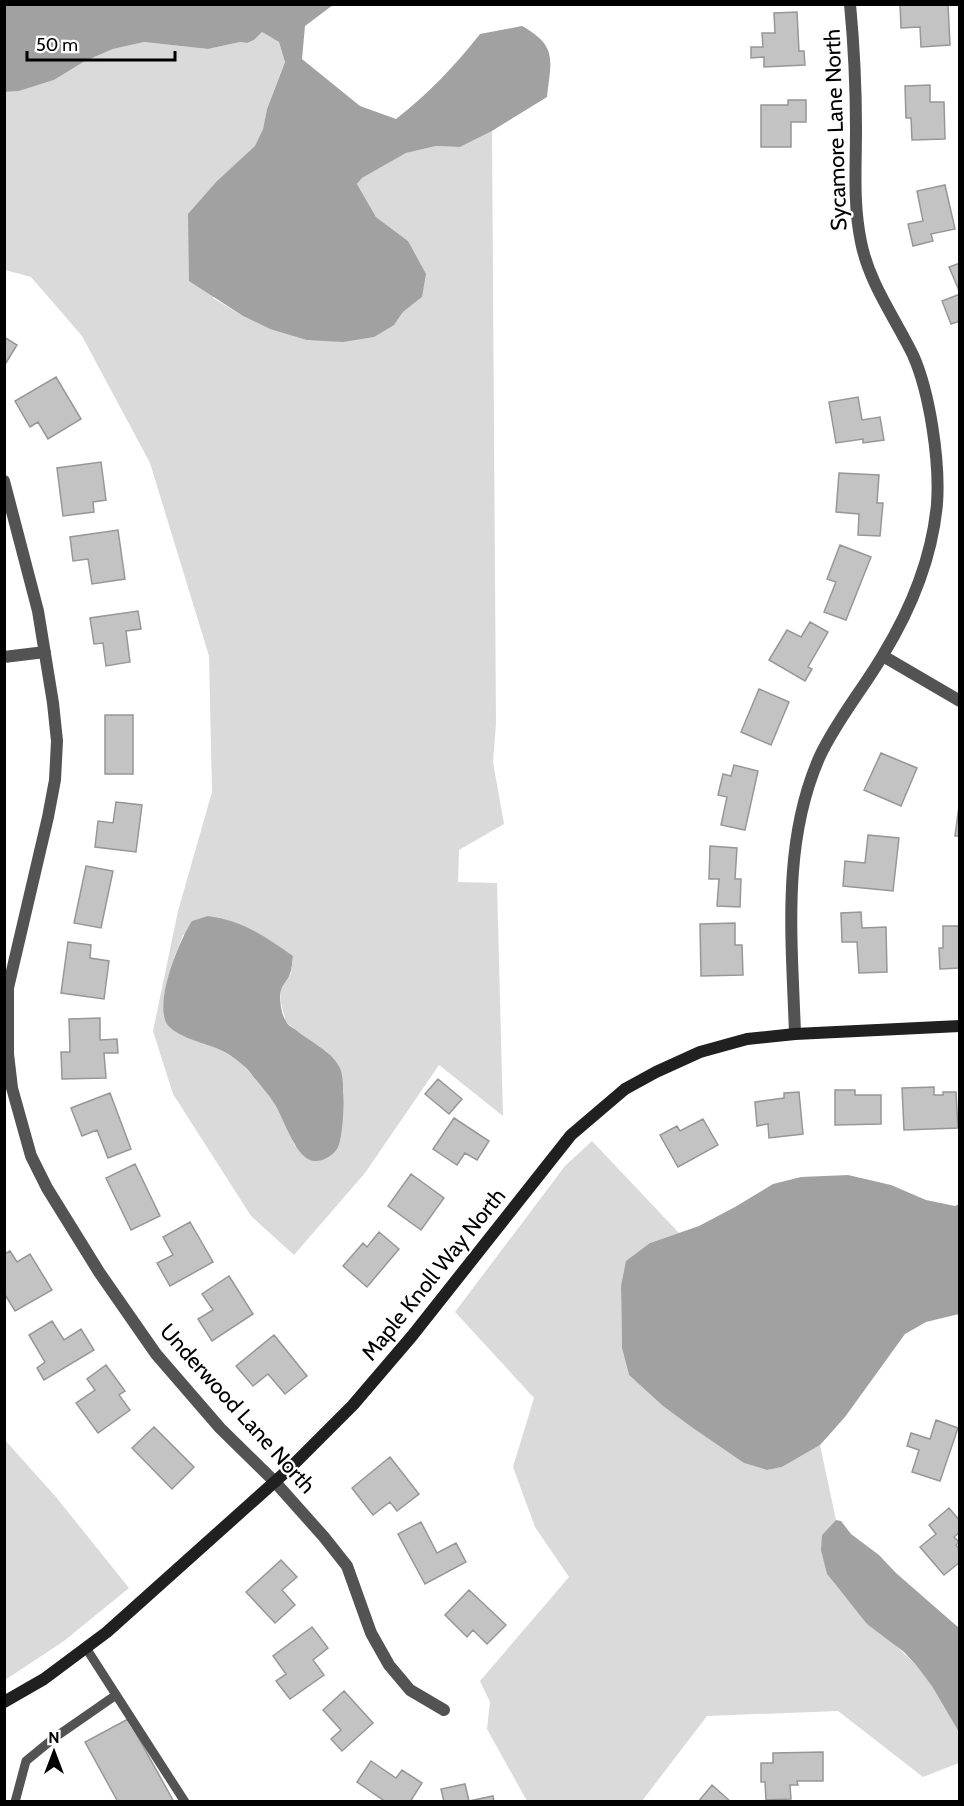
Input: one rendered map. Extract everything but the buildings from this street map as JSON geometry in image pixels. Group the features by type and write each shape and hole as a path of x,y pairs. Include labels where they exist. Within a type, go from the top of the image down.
{"street":[{"name":"Sycamore Lane North","path":"795,1034 793,869 802,807 820,756 846,710 883,656 912,601 929,552 937,503 936,446 921,380 913,356 874,279 861,244 855,189 856,71 850,4"},
{"name":"Underwood Lane North","path":"4,481 38,611 57,741 54,780 42,844 6,988 8,1054 12,1088 31,1156 99,1272 156,1354 220,1428 275,1482 324,1537 347,1566 371,1633 389,1665 410,1690 444,1710"},
{"path":"4,657 45,652"},
{"path":"883,656 960,700"},
{"name":"Maple Knoll Way North","path":"4,1702 44,1679 86,1648 275,1482 361,1396 412,1336 571,1135 625,1089 700,1052 747,1039 795,1034 960,1026"}],"lane":[{"path":"86,1648 185,1802"},
{"path":"15,1802 26,1761 54,1738 116,1695"}],"shaded area":[{"path":"5,4 333,5 305,26 302,59 360,106 396,119 441,79 480,34 522,26 542,40 550,55 547,97 492,131 460,147 436,146 406,153 362,178 357,184 376,217 408,241 426,274 422,297 403,312 394,325 374,337 343,342 307,340 270,329 243,316 189,281 188,214 217,181 255,146 263,129 267,109 285,62 279,42 262,32 247,43 240,42 208,49 144,42 113,49 85,61 54,80 19,91 5,92"},
{"path":"262,32 279,42 285,61 255,147 217,181 213,298 270,329 397,321 403,312 422,297 408,241 376,217 357,184 362,178 406,153 436,146 460,147 492,131 496,724 493,762 504,824 459,850 458,882 497,883 503,1116 439,1065 365,1173 294,1255 251,1216 173,1094 153,1031 178,911 212,792 209,656 150,463 82,336 31,277 5,270 5,92 19,91 54,80 85,61 113,49 144,42 208,49 254,40","holes":["254,931 293,956 291,974 281,989 281,1003 286,1022 326,1051 340,1068 344,1091 342,1114 295,1146 274,1102 242,1063 219,1049 179,1034 167,986 183,935"]},
{"path":"208,916 243,926 293,956 291,972 280,993 284,1018 290,1026 332,1057 342,1075 344,1096 341,1134 337,1149 327,1158 314,1161 302,1154 274,1103 242,1064 220,1050 183,1036 167,1024 164,1001 175,957 192,921"},
{"path":"592,1141 679,1233 650,1243 621,1286 622,1348 629,1375 663,1406 744,1463 767,1470 782,1467 820,1445 836,1520 822,1535 827,1574 846,1598 916,1665 932,1685 958,1728 959,1763 923,1777 838,1711 707,1716 642,1801 527,1801 487,1729 490,1702 480,1681 569,1577 535,1527 513,1467 534,1398 455,1312 565,1166"},
{"path":"848,1175 891,1185 926,1200 955,1206 959,1204 959,1314 926,1322 905,1334 845,1417 820,1445 782,1467 767,1470 744,1463 663,1406 629,1375 622,1348 621,1286 626,1261 650,1243 699,1226 773,1184 801,1177"},
{"path":"4,1439 56,1497 129,1588 64,1641 5,1680"},
{"path":"836,1520 841,1521 851,1534 879,1555 896,1573 959,1628 959,1732 932,1686 916,1665 904,1652 867,1624 827,1574 821,1550 822,1535"}]}
